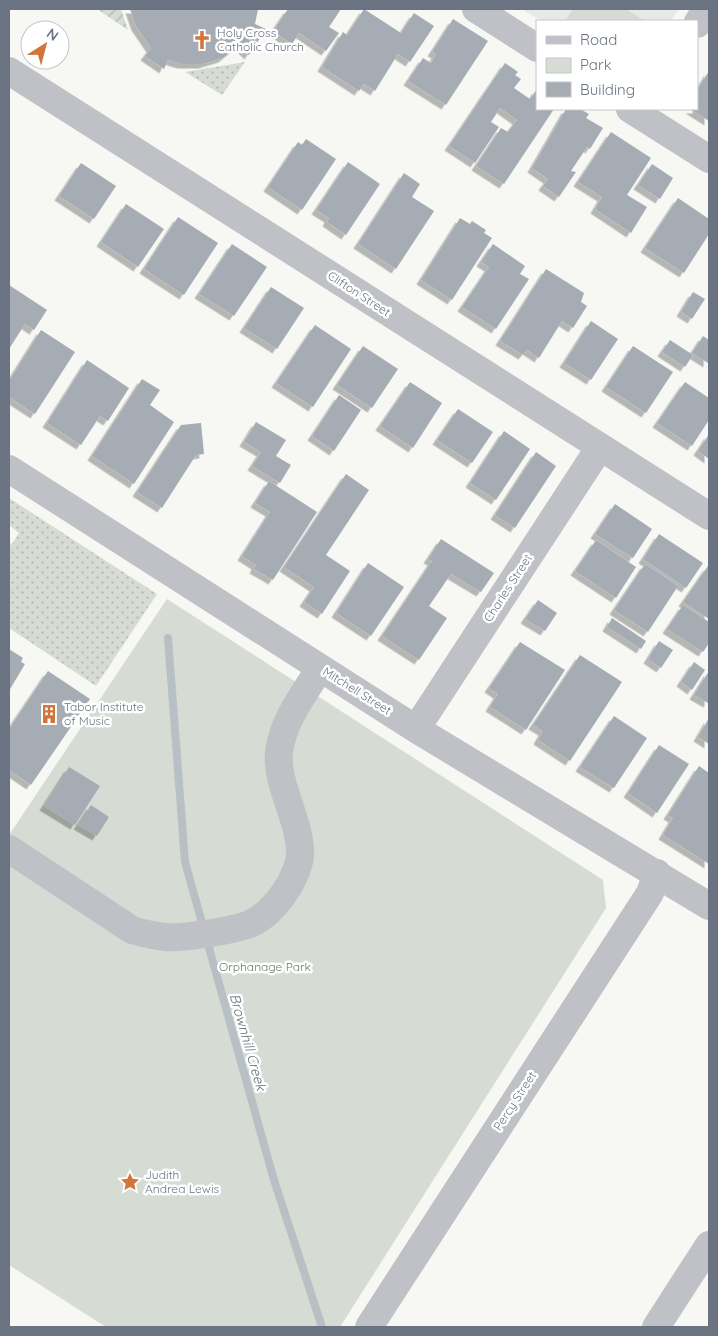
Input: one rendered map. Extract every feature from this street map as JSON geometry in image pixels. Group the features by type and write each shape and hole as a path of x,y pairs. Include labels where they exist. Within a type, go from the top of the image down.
{"street":[{"path":"476,9 536,47"},
{"path":"698,22 706,9"},
{"name":"Clifton Street","path":"9,71 709,516"},
{"path":"637,110 709,159"},
{"name":"Charles Street","path":"416,729 600,448"},
{"name":"Mitchell Street","path":"9,469 416,729 657,872 709,906"},
{"path":"9,849 132,930 167,938 218,931 251,923 265,914 281,898 298,869 300,855 298,834 280,768 279,754 281,739 289,717 320,668"},
{"name":"Percy Street","path":"369,1327 650,893 657,872"},
{"path":"656,1327 709,1245"}],"shaded area":[{"path":"522,9 679,9 672,20 539,20"}],"green space":[{"path":"97,9 121,9 128,30"},
{"path":"573,9 626,9 643,20 566,20"},
{"path":"245,62 222,95 185,72"},
{"path":"9,498 157,594 96,686 9,628 9,543 12,544 19,533 9,525"},
{"name":"Orphanage Park","path":"167,599 603,880 606,908 340,1327 106,1327 9,1265 9,835"}],"building":[{"name":"Holy Cross Catholic Church","path":"130,9 258,9 255,24 266,29 249,55 239,45 223,58 203,64 182,64 168,60 164,69 145,56 151,48 136,26"},
{"path":"288,9 341,9 329,27 339,33 326,51 299,33 292,44 273,31"},
{"path":"364,9 401,33 414,13 434,26 410,62 398,54 375,91 364,84 359,91 322,67 343,32 347,35"},
{"path":"453,19 488,41 446,105 408,81 423,58 431,63 436,54 432,52"},
{"path":"505,63 518,72 515,75 521,79 514,88 530,99 536,90 536,110 553,110 504,184 476,166 501,128 508,132 517,120 500,108 491,122 499,127 475,163 449,146"},
{"path":"709,71 709,121 692,110 698,110 698,88"},
{"path":"565,110 582,110 589,114 586,118 603,128 590,149 587,147 571,171 576,172 559,197 543,186 548,179 532,168"},
{"path":"611,132 651,158 627,195 647,207 631,233 595,209 602,197 578,182"},
{"path":"306,139 336,159 302,210 268,187 298,142 302,145"},
{"path":"348,162 380,184 346,235 327,222 329,218 316,210"},
{"path":"81,163 116,186 94,219 59,196"},
{"path":"652,164 673,178 660,199 638,185"},
{"path":"404,173 420,184 412,197 434,211 396,269 358,244"},
{"path":"678,198 709,219 709,234 684,273 645,248"},
{"path":"126,204 164,229 138,267 101,242"},
{"path":"178,217 218,243 184,295 144,269"},
{"path":"460,218 470,224 472,221 486,230 484,233 492,238 452,300 421,280"},
{"path":"232,244 267,267 234,316 199,294"},
{"path":"493,244 525,266 520,274 529,279 496,329 462,307 489,267 481,262"},
{"path":"546,269 584,293 581,302 587,306 573,328 562,321 539,358 527,350 523,355 500,341"},
{"path":"9,285 47,310 34,330 25,324 9,349"},
{"path":"271,287 304,308 277,349 244,328"},
{"path":"693,292 705,299 692,319 681,312"},
{"path":"591,321 618,339 591,380 564,363"},
{"path":"315,325 351,349 313,407 276,383"},
{"path":"41,330 75,352 35,414 9,397 9,381"},
{"path":"703,336 709,340 708,363 692,353"},
{"path":"670,340 693,355 685,367 662,352"},
{"path":"363,346 398,369 372,408 337,385"},
{"path":"633,346 673,372 646,413 606,387"},
{"path":"87,360 129,388 108,421 100,416 81,445 47,423"},
{"path":"142,379 160,390 150,405 174,422 134,484 92,456"},
{"path":"410,382 442,403 413,448 380,426"},
{"path":"685,382 709,398 709,420 692,446 657,423"},
{"path":"339,395 361,410 334,451 312,436"},
{"path":"458,409 493,432 472,463 437,440"},
{"path":"256,422 286,440 276,456 291,465 280,483 252,466 261,452 244,442"},
{"path":"201,423 204,454 196,455 162,508 137,492 181,425"},
{"path":"504,431 530,449 496,500 470,483"},
{"path":"709,434 709,459 698,451"},
{"path":"536,452 556,466 515,528 495,515"},
{"path":"346,474 369,490 326,555 350,571 322,614 304,602 314,587 284,567"},
{"path":"269,481 317,512 273,580 254,569 256,565 242,556 270,512 255,503"},
{"path":"615,504 652,529 633,558 595,534"},
{"path":"659,534 703,563 686,588 643,559"},
{"path":"441,539 494,573 481,592 451,574 429,606 447,618 419,660 382,636 432,561 428,559"},
{"path":"596,540 636,567 616,598 575,571"},
{"path":"368,563 404,587 371,636 336,613"},
{"path":"645,564 678,586 648,632 614,610"},
{"path":"709,567 709,619 683,602"},
{"path":"538,600 557,613 545,631 525,619"},
{"path":"683,605 709,622 709,643 703,652 667,629"},
{"path":"612,618 646,641 641,649 607,627"},
{"path":"659,641 673,650 661,668 648,659"},
{"path":"520,642 565,670 526,730 490,707 498,694 489,688"},
{"path":"9,649 23,658 21,662 25,664 9,691"},
{"path":"580,655 622,682 570,761 538,740 543,731 533,725"},
{"path":"694,662 705,670 692,690 681,682"},
{"name":"Tabor Institute of Music","path":"48,671 90,699 31,785 9,770 9,729"},
{"path":"709,671 709,701 708,703 694,695"},
{"path":"614,716 647,738 614,788 580,767"},
{"path":"709,718 709,744 698,737"},
{"path":"659,745 689,764 657,813 628,793"},
{"path":"699,766 709,773 709,864 663,835 673,818 668,815"},
{"path":"69,767 100,786 75,825 44,806"},
{"path":"91,805 109,817 97,836 78,825"}],"waterway":[{"name":"Brownhill Creek","path":"168,638 185,862 274,1180 322,1327"}],"place":[{"name":"Holy Cross Catholic Church","path":"202,40"},
{"name":"Tabor Institute of Music","path":"49,714"},
{"name":"Judith Andrea Lewis","path":"130,1182"}]}
